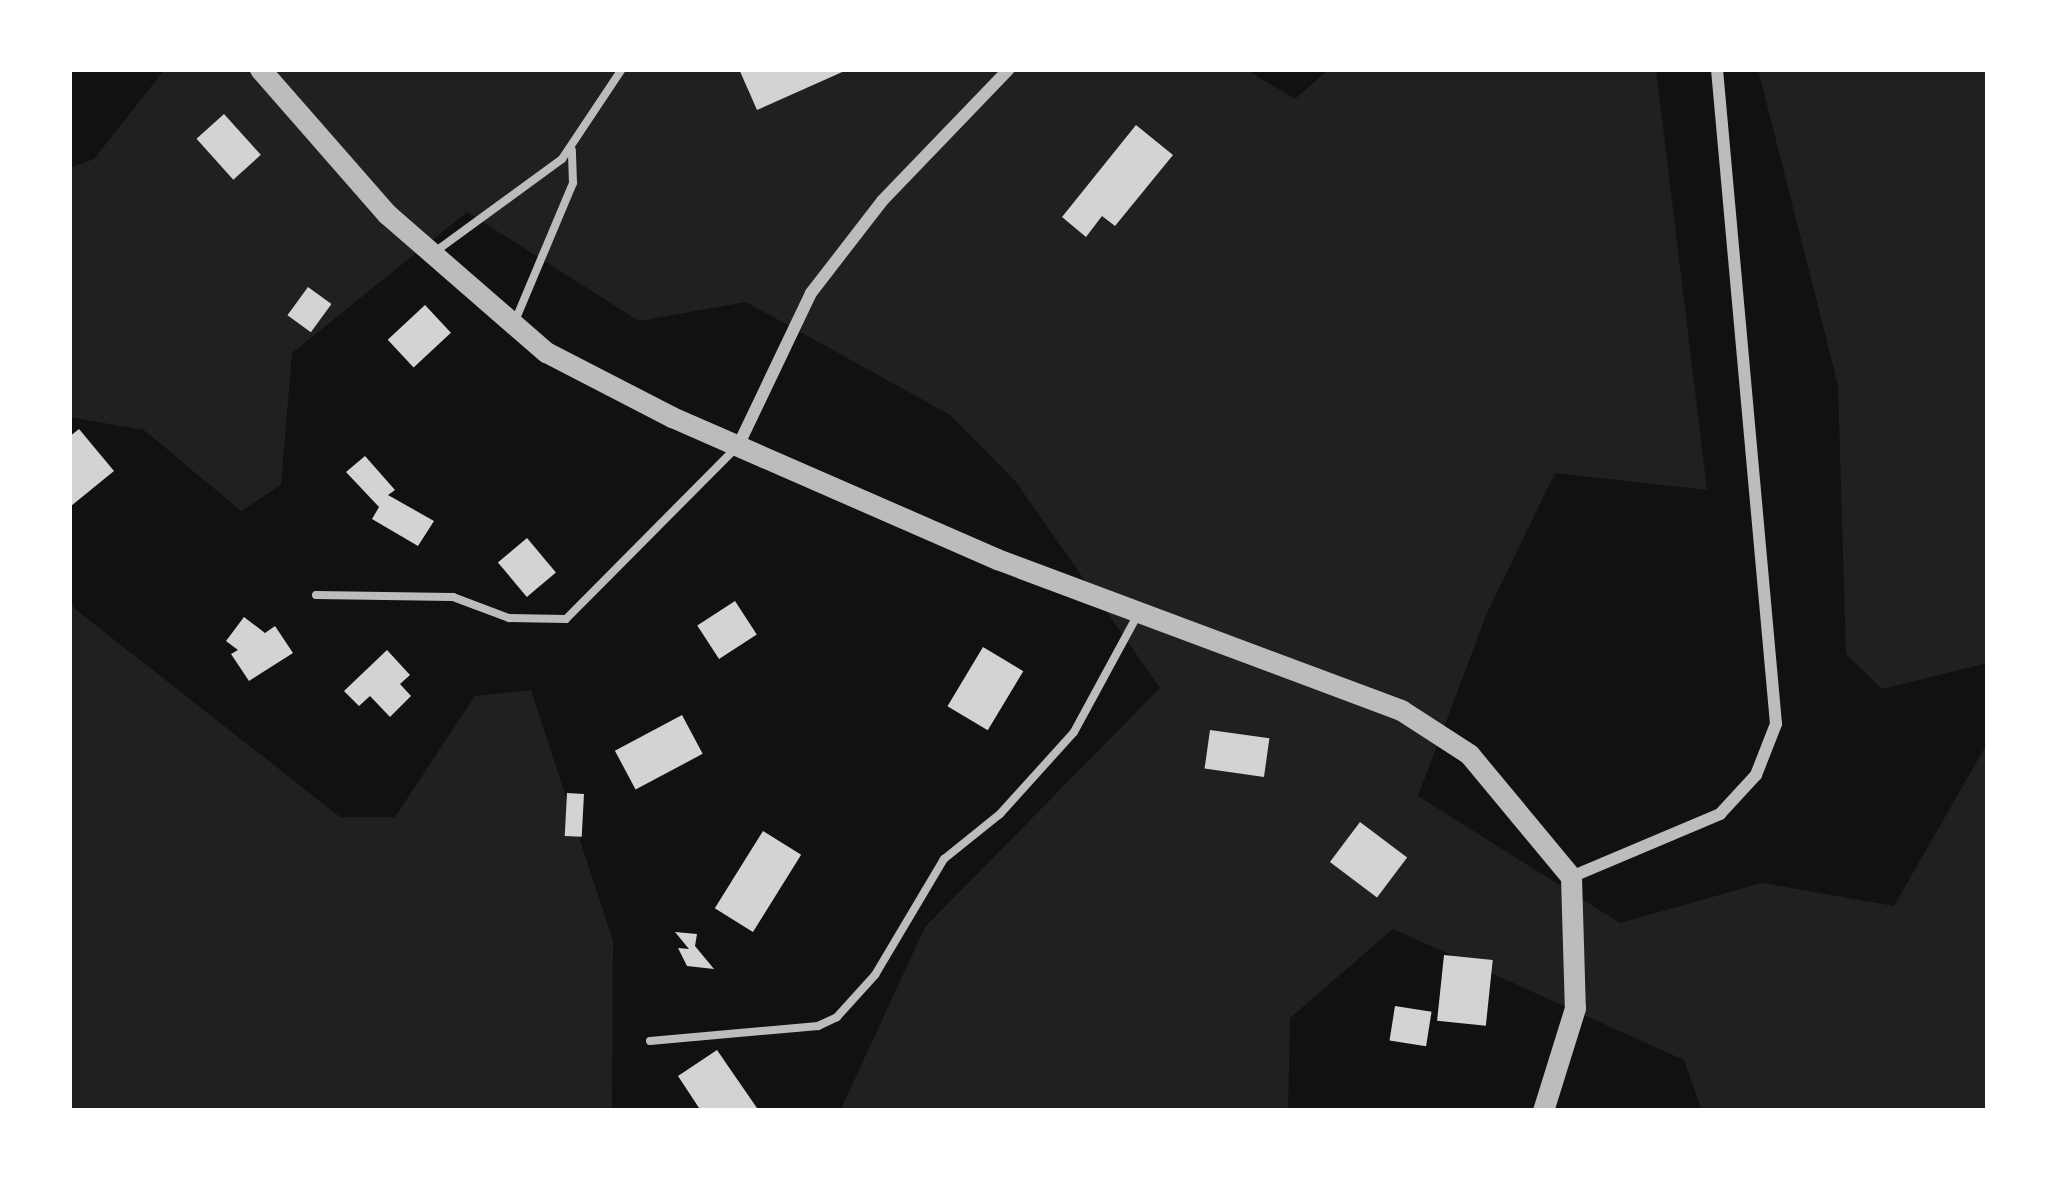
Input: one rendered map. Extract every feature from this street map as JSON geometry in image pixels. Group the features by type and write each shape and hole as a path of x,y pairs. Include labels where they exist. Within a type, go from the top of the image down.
{"street":[{"path":"260,69 430,255 512,328 608,386 1138,614 1401,710 1469,754 1571,878 1575,1008 1543,1111"},
{"path":"739,444 812,292 882,201 1009,69"},
{"path":"1571,878 1720,814 1756,775 1776,724 1718,69"}],"lane":[{"path":"430,255 572,146 622,69"},
{"path":"512,328 573,182 572,146"},
{"path":"316,595 454,597 509,618 566,619 739,444"},
{"path":"650,1041 818,1026 837,1017 875,975 944,860 1000,814 1074,732 1138,614"}],"shaded area":[{"path":"165,69 1245,69 1295,99 1329,69 1656,69 1707,490 1555,473 1487,613 1418,796 1620,923 1762,883 1894,906 1988,742 1988,1111 1702,1111 1684,1060 1393,929 1290,1018 1288,1111 840,1111 925,927 1160,688 1016,482 950,415 746,302 639,321 467,212 292,353 281,485 241,511 144,430 69,417 69,168 94,159"},
{"path":"1758,69 1988,69 1988,663 1882,689 1846,654 1838,385"},
{"path":"69,596 75,609 340,817 395,817 475,696 531,690 613,941 612,1111 69,1111"}],"building":[{"path":"739,69 849,69 757,110"},
{"path":"224,114 261,155 233,180 197,139"},
{"path":"1136,125 1173,155 1115,226 1102,216 1086,237 1062,217"},
{"path":"308,287 331,304 311,332 287,315"},
{"path":"425,305 451,333 414,368 388,340"},
{"path":"79,429 114,471 71,506 69,437"},
{"path":"365,456 395,490 388,495 434,521 418,546 372,519 379,507 346,472"},
{"path":"527,538 556,572 527,597 498,562"},
{"path":"735,601 757,635 719,659 697,626"},
{"path":"244,617 265,633 275,626 293,653 249,681 231,654 238,650 226,641"},
{"path":"983,647 1023,671 988,730 947,706"},
{"path":"387,650 410,675 400,684 411,696 390,717 370,696 359,706 344,691"},
{"path":"682,715 703,754 636,790 615,751"},
{"path":"1210,730 1269,738 1264,777 1205,769"},
{"path":"567,793 584,794 582,837 565,836"},
{"path":"1360,822 1407,858 1377,897 1330,862"},
{"path":"763,831 801,855 753,932 715,908"},
{"path":"675,932 697,934 695,946 714,969 687,966 678,948 689,949"},
{"path":"1444,955 1493,960 1486,1026 1437,1021"},
{"path":"1395,1006 1432,1012 1426,1046 1390,1041"},
{"path":"717,1050 759,1111 701,1111 678,1076"}]}
